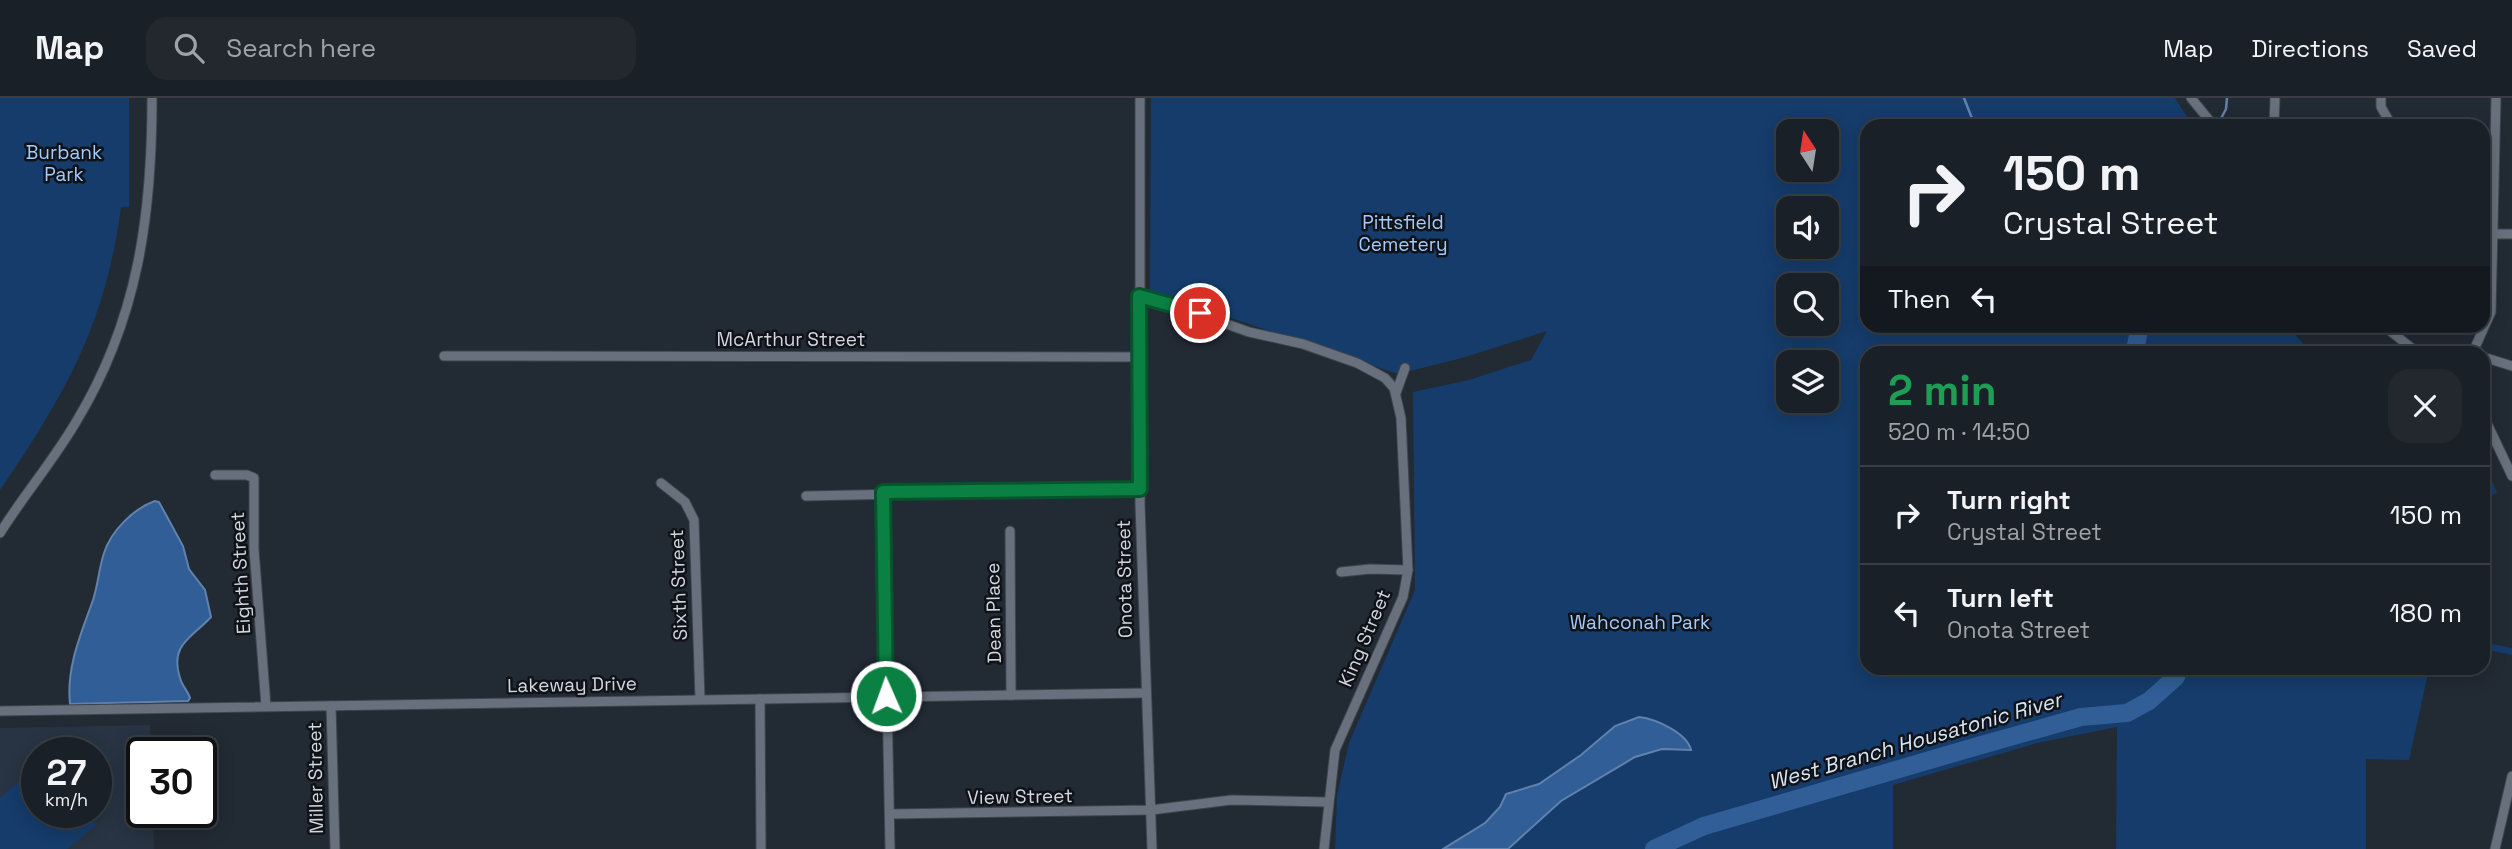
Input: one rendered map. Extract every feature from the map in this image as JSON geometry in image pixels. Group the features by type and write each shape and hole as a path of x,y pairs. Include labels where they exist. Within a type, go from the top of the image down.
{"street":[{"path":"0,533 76,421 118,335 136,278 148,215 152,98"},
{"name":"Onota Street","path":"1140,98 1140,489 1152,849"},
{"path":"2192,98 2208,119"},
{"path":"2274,119 2275,98"},
{"path":"2381,98 2381,107 2388,119"},
{"path":"2490,314 2495,236 2496,98"},
{"path":"2490,235 2512,234"},
{"path":"1139,296 1159,300 1249,332 1303,344 1357,363 1385,378 1396,395"},
{"path":"2393,333 2409,346"},
{"name":"McArthur Street","path":"444,356 1139,358"},
{"path":"2490,358 2512,366"},
{"path":"1396,395 1405,369"},
{"name":"King Street","path":"1324,849 1335,750 1403,597 1408,570 1403,442 1396,395"},
{"path":"2490,430 2512,476"},
{"name":"Eighth Street","path":"215,475 247,475 254,478 254,549 266,706"},
{"name":"Sixth Street","path":"661,483 685,502 694,520 700,699"},
{"path":"806,496 883,492 1140,489"},
{"path":"883,492 890,849"},
{"name":"Dean Place","path":"1010,531 1011,695"},
{"path":"1341,572 1370,569 1408,570"},
{"name":"Lakeway Drive","path":"0,711 1146,693"},
{"path":"760,699 761,849"},
{"name":"Miller Street","path":"331,706 335,849"},
{"path":"2495,849 2512,776"},
{"name":"View Street","path":"890,814 1151,810 1231,800 1328,802"}],"shaded area":[{"path":"155,501 159,502 183,546 189,569 205,590 211,617 180,649 177,666 182,684 190,698 188,701 70,704 72,664 95,594 107,545 131,515"},
{"path":"1639,717 1670,728 1684,738 1691,750 1662,749 1635,757 1561,801 1508,849 1443,849 1485,823 1500,807 1506,794 1539,784 1581,755 1615,726"},
{"path":"150,725 150,737 126,737 126,828 153,828 154,849 0,849 0,728"}],"green space":[{"name":"Burbank Park","path":"0,98 129,98 129,207 121,207 105,287 79,356 44,422 0,490"},
{"name":"Wahconah Park","path":"1151,98 2175,98 2188,119 1860,119 1860,333 2294,333 2305,346 1860,346 1860,675 2428,675 2409,760 2366,759 2366,849 2116,849 2117,727 2037,743 1893,785 1893,849 1335,849 1337,795 1349,743 1415,590 1413,392 1469,380 1531,360 1547,331 1462,358 1398,374 1150,291"},
{"path":"2490,476 2497,493 2490,496"},
{"path":"2490,643 2512,648 2512,655 2490,650"},
{"path":"21,780 21,828 92,828 67,849 0,849 0,798"}],"waterway":[{"path":"1964,98 1972,119"},
{"name":"West Branch Housatonic River","path":"2221,119 2226,109 2227,98"},
{"name":"West Branch Housatonic River","path":"2136,346 2138,333"},
{"name":"West Branch Housatonic River","path":"1654,849 1704,826 1978,746 2081,717 2127,713 2149,701 2177,675"}],"route":[{"path":"886,696 883,492 1140,489 1139,296 1200,313"}],"park label":[{"name":"Pittsfield Cemetery","path":"1403,233"}]}
